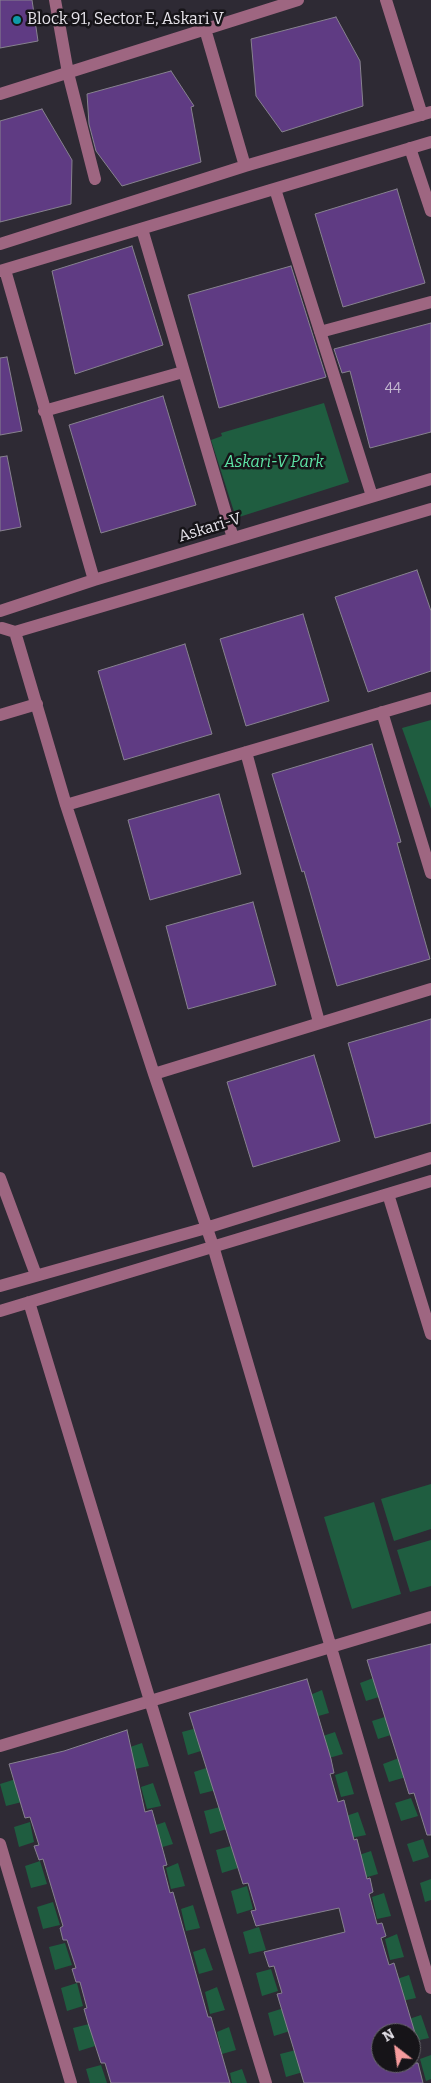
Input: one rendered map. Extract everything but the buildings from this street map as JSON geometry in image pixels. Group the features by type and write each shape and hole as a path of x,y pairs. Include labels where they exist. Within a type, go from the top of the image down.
{"street":[{"path":"55,0 68,73 95,179"},
{"path":"0,94 298,0"},
{"path":"0,244 245,166 427,114 386,0"},
{"path":"206,29 245,166"},
{"path":"94,580 2,270 431,142"},
{"path":"410,148 431,211"},
{"path":"275,189 372,496"},
{"path":"142,229 233,538"},
{"path":"320,332 431,302"},
{"path":"44,411 183,372"},
{"name":"Askari-V","path":"0,611 94,580 431,479"},
{"path":"1,626 14,632 431,509"},
{"path":"14,632 66,805 154,1074 213,1246 431,1988"},
{"path":"66,805 431,698"},
{"path":"0,715 37,704"},
{"path":"382,712 431,874"},
{"path":"246,752 319,1022"},
{"path":"154,1074 431,989"},
{"path":"0,1286 206,1228 431,1158"},
{"path":"0,1178 36,1275"},
{"path":"0,1311 431,1181"},
{"path":"388,1194 431,1334"},
{"path":"29,1302 266,2083"},
{"path":"0,1746 431,1617"},
{"path":"0,1844 71,2083"}],"green space":[{"name":"Askari-V Park","path":"324,403 349,482 236,518 211,440 222,436 221,433"},
{"path":"431,720 431,809 402,728"},
{"path":"431,1484 431,1529 394,1541 381,1499"},
{"path":"374,1502 401,1594 352,1609 324,1517"},
{"path":"431,1540 431,1586 410,1592 397,1550"},
{"path":"376,1677 382,1696 366,1701 360,1683"},
{"path":"322,1690 329,1713 315,1717 310,1695"},
{"path":"388,1716 394,1734 378,1739 372,1721"},
{"path":"197,1728 204,1750 188,1755 182,1732"},
{"path":"335,1732 343,1754 329,1758 323,1736"},
{"path":"142,1743 149,1766 135,1769 130,1747"},
{"path":"399,1758 406,1777 389,1782 383,1764"},
{"path":"209,1767 216,1790 200,1794 194,1772"},
{"path":"347,1771 354,1794 341,1797 335,1775"},
{"path":"16,1779 22,1802 6,1806 0,1784"},
{"path":"153,1783 161,1806 147,1809 141,1787"},
{"path":"411,1798 418,1816 401,1821 395,1803"},
{"path":"220,1807 227,1829 210,1834 204,1811"},
{"path":"358,1812 366,1835 351,1838 346,1816"},
{"path":"30,1822 34,1842 19,1847 14,1827"},
{"path":"165,1822 173,1844 159,1848 153,1826"},
{"path":"423,1839 429,1857 413,1862 407,1844"},
{"path":"231,1846 238,1868 222,1873 216,1850"},
{"path":"371,1851 378,1874 364,1878 359,1855"},
{"path":"40,1861 47,1884 31,1888 25,1866"},
{"path":"178,1863 185,1886 171,1889 166,1868"},
{"path":"431,1879 431,1900 425,1902 420,1883"},
{"path":"247,1886 253,1909 237,1914 231,1891"},
{"path":"384,1893 391,1916 377,1919 372,1897"},
{"path":"53,1902 60,1925 43,1929 37,1907"},
{"path":"193,1905 200,1928 186,1931 181,1909"},
{"path":"259,1927 266,1950 249,1954 243,1932"},
{"path":"397,1934 404,1957 390,1960 385,1939"},
{"path":"65,1943 72,1965 55,1970 49,1947"},
{"path":"205,1948 213,1970 199,1974 193,1952"},
{"path":"271,1969 278,1991 262,1996 256,1973"},
{"path":"409,1975 416,1998 402,2001 397,1979"},
{"path":"77,1983 83,2006 67,2011 61,1988"},
{"path":"217,1987 225,2010 210,2014 205,1992"},
{"path":"284,2008 290,2031 274,2036 268,2013"},
{"path":"421,2015 429,2038 421,2040 421,2023 410,2023 409,2019"},
{"path":"89,2024 95,2046 79,2051 73,2028"},
{"path":"229,2027 236,2050 222,2054 217,2032"},
{"path":"296,2050 303,2072 286,2077 280,2054"},
{"path":"431,2055 431,2079 426,2081 421,2063 421,2059"},
{"path":"101,2065 107,2083 90,2083 86,2069"},
{"path":"242,2069 247,2083 232,2083 230,2073"}],"place":[{"name":"Block 91, Sector E, Askari V","path":"17,20"}]}
